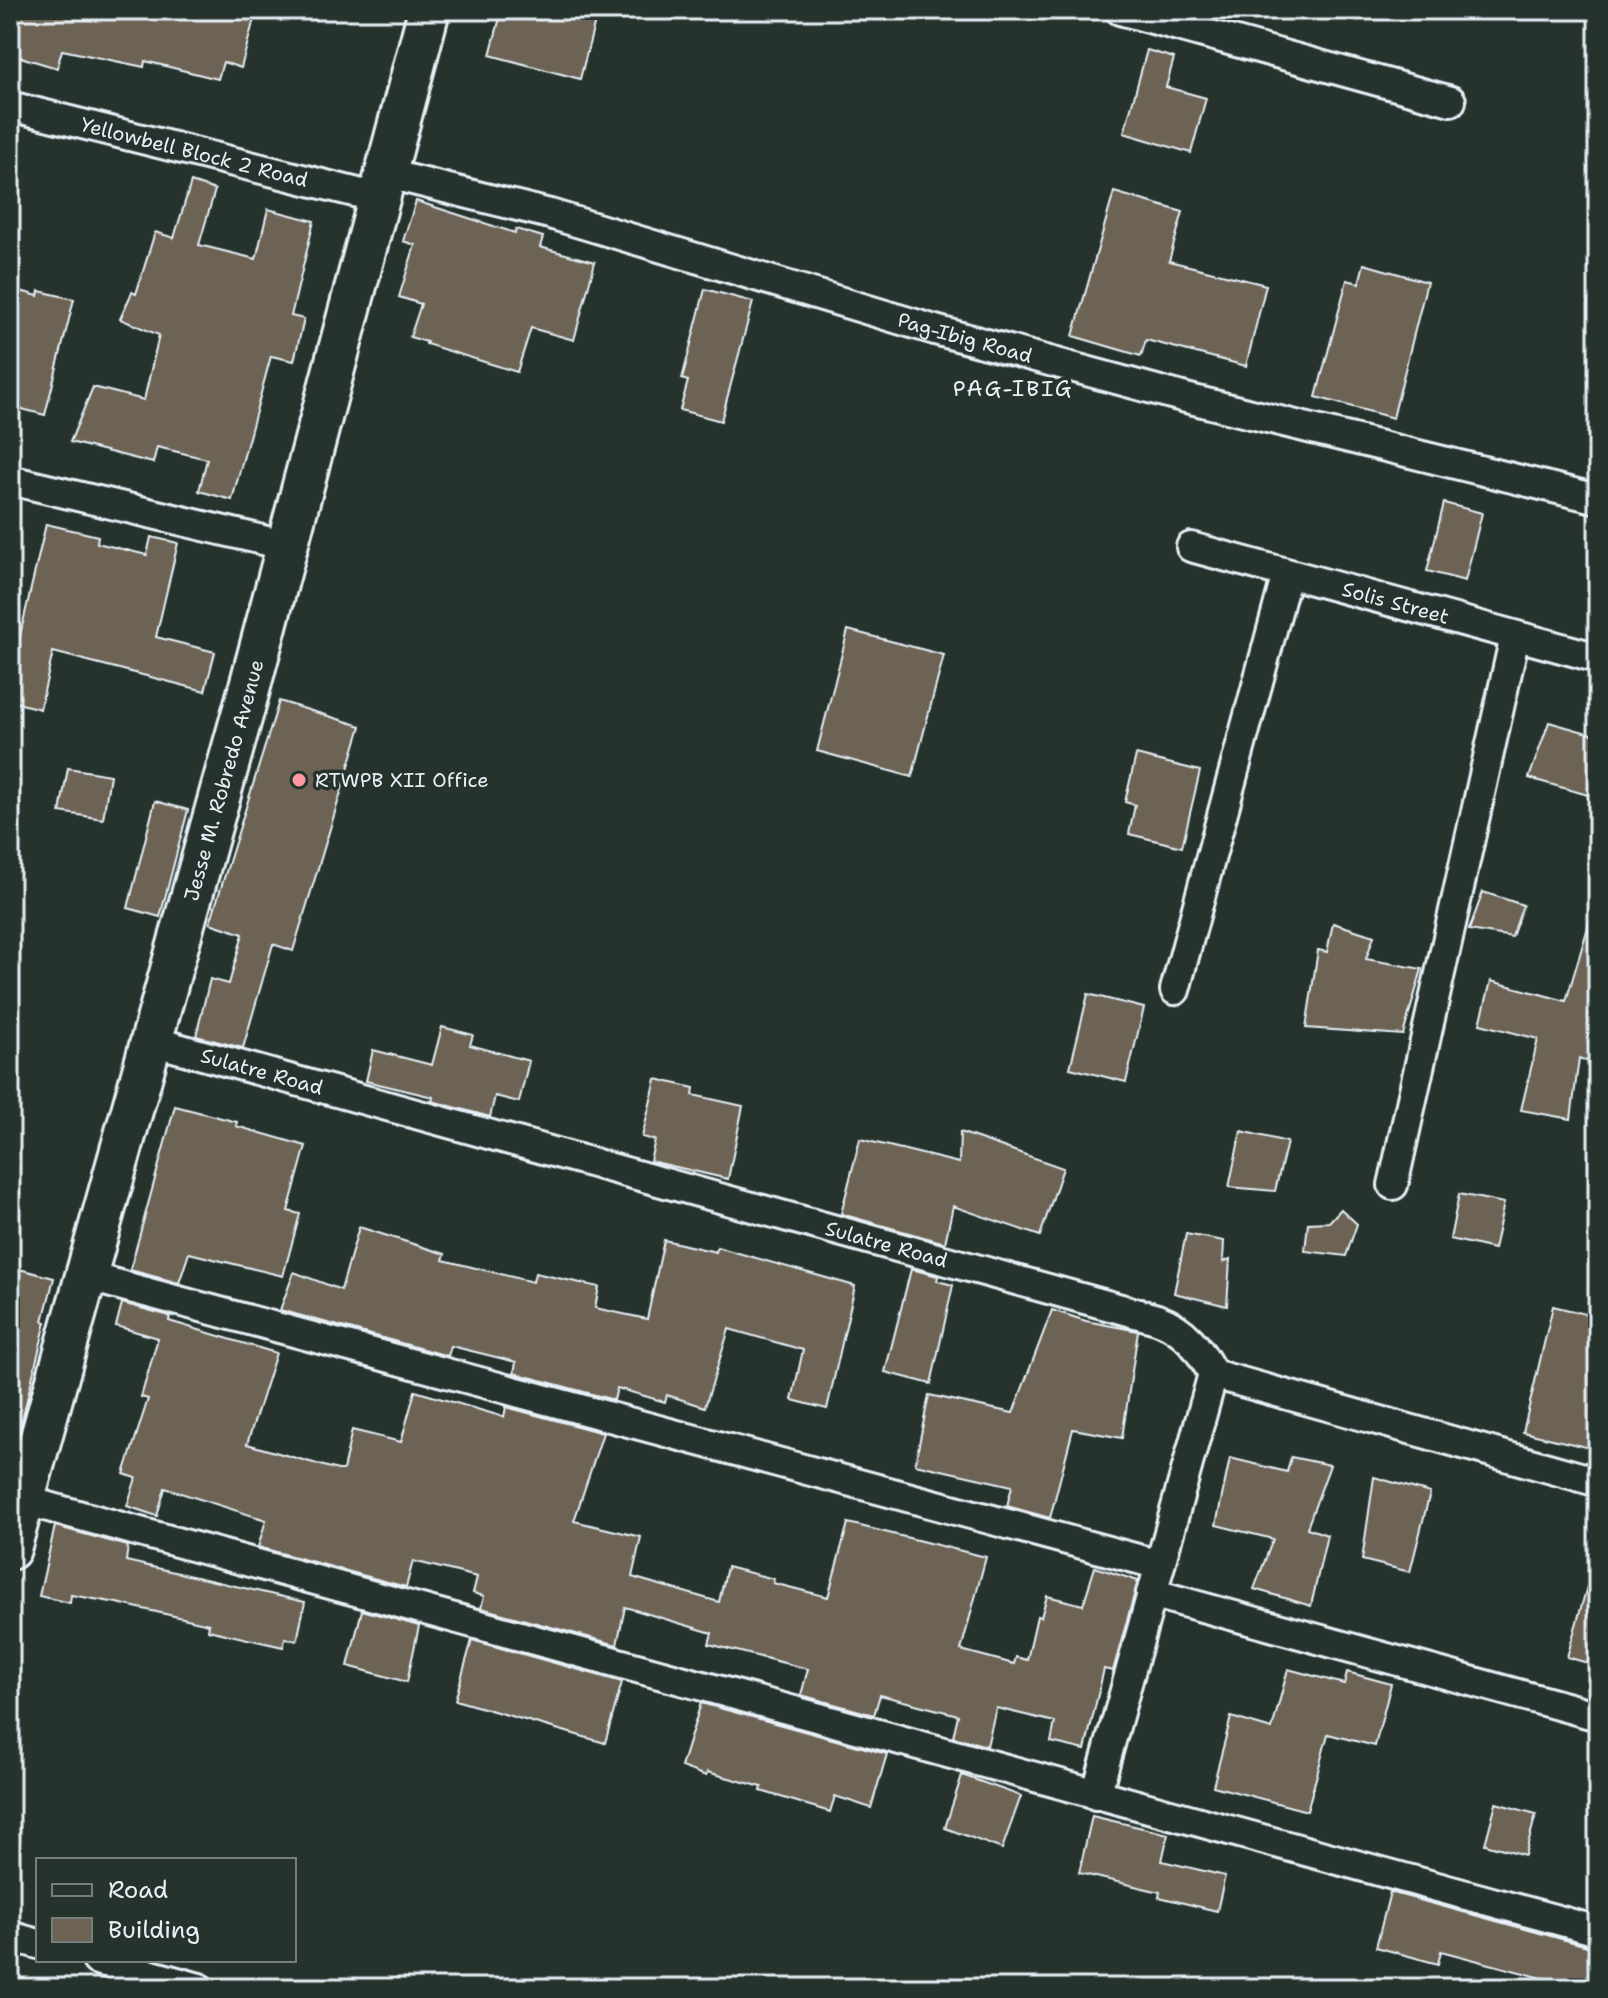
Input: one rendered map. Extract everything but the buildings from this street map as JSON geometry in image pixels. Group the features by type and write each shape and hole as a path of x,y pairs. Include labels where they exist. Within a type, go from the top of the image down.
{"main road":[{"name":"Jesse M. Robredo Avenue","path":"10,1549 288,546 429,10"}],"street":[{"path":"1120,10 1451,101"},
{"name":"Yellowbell Block 2 Road","path":"10,106 381,186"},
{"name":"Pag-Ibig Road","path":"381,186 550,214 935,330 1186,398 1598,499"},
{"path":"10,480 288,546"},
{"name":"Solis Street","path":"1191,547 1598,658"},
{"path":"1175,990 1287,574"},
{"path":"1393,1185 1515,636"},
{"name":"Sulatre Road","path":"152,1041 1157,1319 1175,1326 1189,1338 1213,1374"},
{"path":"86,1276 1160,1565"},
{"path":"1096,1795 1213,1374 1598,1482"},
{"path":"23,1500 1598,1931"},
{"path":"1151,1593 1598,1716"},
{"path":"10,1936 36,1943"},
{"path":"104,1962 199,1988"}],"place":[{"name":"RTWPB XII Office","path":"299,780"}],"district":[{"name":"PAG-IBIG","path":"1013,388"}]}
